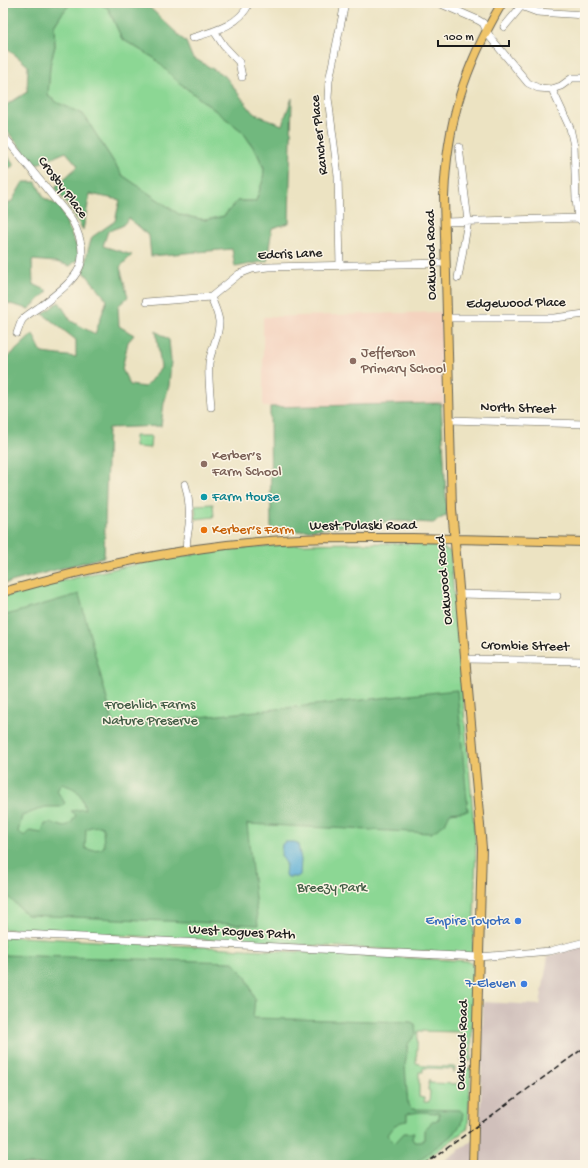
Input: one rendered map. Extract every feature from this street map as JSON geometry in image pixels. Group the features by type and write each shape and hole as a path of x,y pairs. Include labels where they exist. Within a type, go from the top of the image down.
{"main road":[{"name":"Oakwood Road","path":"473,1165 482,848 452,509 445,263 445,172 454,114 468,68 487,29 502,3"},
{"name":"West Pulaski Road","path":"3,592 85,570 152,556 187,550 258,542 325,538 585,542"}],"street":[{"path":"192,38 214,31 234,21 247,8 249,3"},
{"name":"Rancher Place","path":"340,266 338,176 328,98 329,81 345,3"},
{"path":"439,3 478,20 483,24 490,37 528,83 538,88 552,89 561,86 572,78 585,78"},
{"path":"513,3 523,5 537,12 584,15 585,3"},
{"path":"504,27 523,5"},
{"path":"214,31 224,46 239,62 242,77"},
{"path":"552,89 570,128 574,146 578,218"},
{"name":"Crosby Place","path":"3,135 72,220 78,231 83,259 80,269 73,279 23,319 17,333"},
{"name":"Oakwood Road","path":"458,278 468,221 459,147"},
{"path":"445,222 578,218 585,224"},
{"name":"Edcris Lane","path":"211,297 238,274 252,269 268,267 445,263"},
{"path":"146,302 211,297 218,312 219,322 218,333 214,342 209,363 211,406"},
{"name":"Edgewood Place","path":"447,318 554,318 585,314"},
{"name":"North Street","path":"450,420 585,424"},
{"path":"185,484 189,502 189,524 186,544 187,550"},
{"path":"459,594 558,596"},
{"name":"Crombie Street","path":"465,659 585,661"},
{"name":"West Rogues Path","path":"3,933 479,957 550,952 585,942"}],"shaded area":[{"name":"Jefferson Primary School","path":"441,312 444,405 263,407 263,317"},
{"path":"585,945 585,1165 438,1165 480,1135 483,1002 540,1005 548,956"}],"green space":[{"path":"3,3 77,3 70,4 54,26 55,46 50,65 48,96 58,103 83,114 122,175 180,215 206,220 224,216 237,201 256,201 263,180 264,168 257,153 243,132 177,81 154,58 122,39 108,8 97,3 145,3 186,42 192,57 225,76 253,113 282,125 292,98 289,223 272,228 267,261 235,267 232,249 151,256 149,236 129,218 122,226 108,231 103,246 132,255 120,267 128,297 118,306 119,326 134,335 128,342 122,369 130,385 145,387 161,368 156,331 169,340 171,361 169,386 164,403 161,426 108,428 104,557 3,584 3,362 33,334 42,353 76,357 76,340 43,314 59,302 71,321 95,334 107,300 84,272 88,250 92,237 115,221 120,200 90,194 83,230 55,187 78,166 66,152 35,165 3,126 3,107 27,92 28,66 6,47 3,55"},
{"path":"97,3 108,8 122,39 154,58 177,81 243,132 257,153 264,169 263,180 256,201 237,201 224,216 206,220 180,215 122,175 83,114 58,103 48,96 50,65 55,46 54,26 70,4"},
{"path":"3,149 14,166 3,170"},
{"path":"23,182 36,182 44,198 59,206 77,247 79,258 70,266 56,262 32,260 33,284 48,291 29,309 3,302 3,207 12,201"},
{"path":"441,403 447,515 433,523 394,521 271,534 270,407"},
{"path":"135,436 151,436 150,448 135,447"},
{"path":"213,504 214,517 196,519 195,505"},
{"name":"Froehlich Farms Nature Preserve","path":"356,543 441,544 444,545 444,549 450,551 476,848 473,954 3,929 3,597 113,569 169,558 242,548"},
{"path":"79,594 114,726 457,690 468,811 450,813 445,824 431,833 247,824 258,925 27,915 3,892 3,616","holes":["61,784 78,792 85,809 71,811 76,815 71,823 64,827 52,823 45,824 42,833 30,831 25,836 18,832 22,816 45,807 61,807 65,803 57,791","101,826 103,829 104,847 101,849 89,850 85,848 86,829"]},
{"path":"3,936 468,961 474,967 471,1061 460,1061 464,1060 465,1036 461,1035 461,1032 418,1031 416,1063 426,1066 455,1067 454,1073 453,1069 423,1068 423,1072 419,1072 419,1097 424,1098 424,1102 429,1102 429,1079 430,1083 459,1084 460,1067 471,1068 467,1129 418,1165 3,1165"},
{"path":"3,955 233,962 246,977 255,999 253,1018 411,1022 415,1024 416,1034 408,1044 405,1066 408,1105 412,1109 460,1110 463,1113 461,1124 454,1134 412,1165 3,1165","holes":["420,1112 439,1113 439,1119 432,1122 424,1130 424,1140 420,1142 414,1142 412,1138 414,1133 404,1133 395,1143 387,1135 391,1129 400,1122 407,1121 407,1114"]}],"water":[{"path":"285,842 295,842 298,844 301,860 300,875 297,877 288,877 285,875 286,863 281,856 282,844"}],"railway":[{"path":"424,1165 585,1047"}],"place":[{"name":"Jefferson Primary School","path":"353,361"},
{"name":"Kerber’s Farm School","path":"204,464"},
{"name":"Farm House","path":"204,497"},
{"name":"Kerber’s Farm","path":"204,530"},
{"name":"Empire Toyota","path":"518,921"},
{"name":"7-Eleven","path":"524,984"}],"park label":[{"name":"Breezy Park","path":"332,888"}]}
